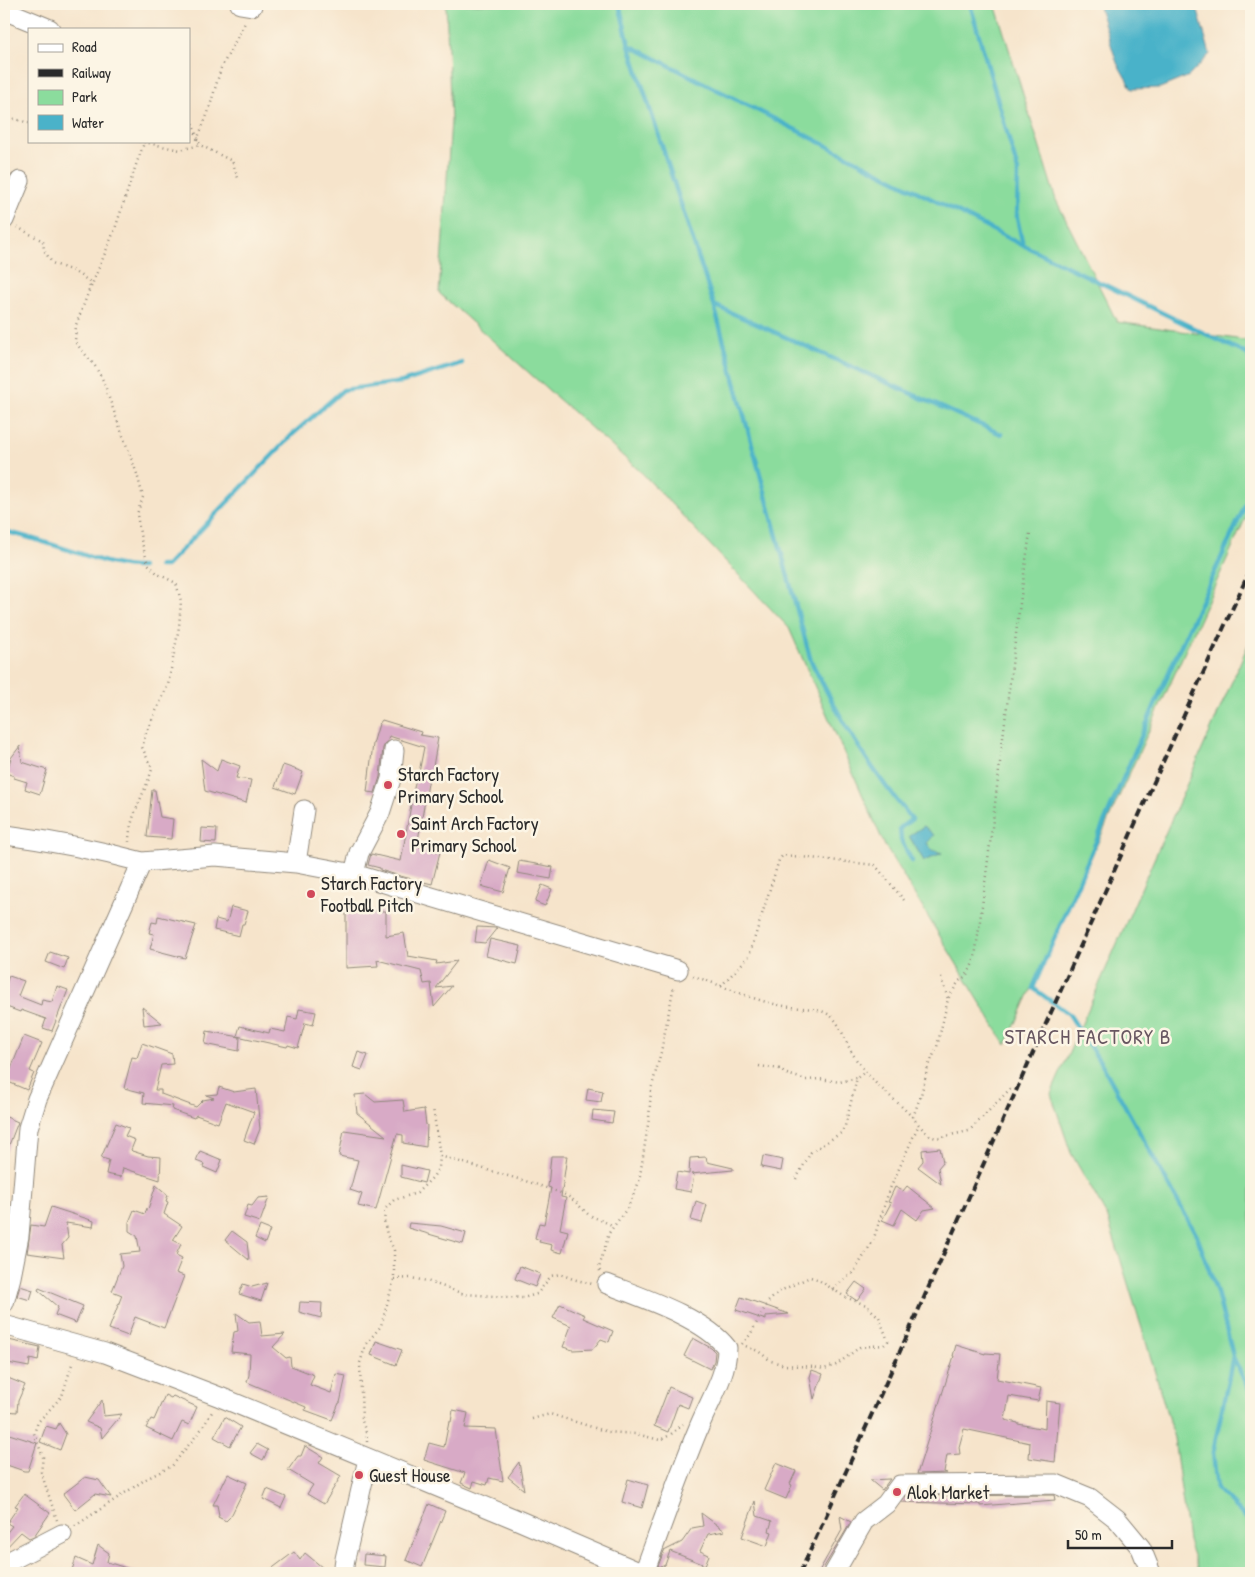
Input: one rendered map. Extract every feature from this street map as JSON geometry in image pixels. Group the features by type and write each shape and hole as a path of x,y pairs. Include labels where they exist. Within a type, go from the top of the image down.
{"street":[{"path":"4,7 10,13 48,28"},
{"path":"4,220 20,181"},
{"path":"354,874 359,853 380,813 391,779 394,750"},
{"path":"296,863 304,810"},
{"path":"6,835 60,842 135,860 215,856 296,863 354,874 678,970"},
{"path":"4,1303 19,1236 28,1128 31,1116 135,860"},
{"path":"4,1325 105,1353 513,1518 642,1573 699,1426 720,1379 726,1358 734,1346 674,1310 607,1284"},
{"path":"343,1573 344,1559 368,1459"},
{"path":"834,1573 864,1521 886,1504 900,1485 1046,1484 1056,1484 1090,1498 1117,1519 1141,1548 1151,1573"},
{"path":"4,1564 62,1534"}],"path":[{"path":"197,140 208,113 221,68 244,26 248,4"},
{"path":"4,116 28,123"},
{"path":"190,117 200,146"},
{"path":"135,860 129,828 152,769 142,747 146,733 168,685 179,628 181,601 176,583 158,574 148,564 141,540 137,514 143,497 137,474 104,382 95,366 74,342 76,325 115,229 144,143 180,150 200,146 232,161 238,178"},
{"path":"4,220 43,241 44,250 52,263 73,271 89,281 90,288"},
{"path":"913,1117 928,1067 937,1047 948,999 959,982 966,976 975,957 1030,533"},
{"path":"721,986 749,956 779,860 783,855 875,865 904,900"},
{"path":"394,1279 411,1278 427,1280 464,1294 523,1298 536,1294 552,1276 560,1274 591,1284 607,1284 599,1268 609,1233 628,1207 639,1182 649,1118 651,1090 678,970 769,1002 822,1011 833,1017 844,1039 865,1072 913,1117 932,1138 969,1131 1012,1086"},
{"path":"941,978 948,999"},
{"path":"759,1066 780,1069 784,1073 806,1080 820,1079 840,1082 857,1078 865,1072"},
{"path":"796,1179 811,1152 842,1132 857,1078"},
{"path":"368,1459 367,1436 362,1421 360,1363 366,1344 381,1326 394,1279 394,1250 387,1235 384,1220 386,1208 394,1200 417,1193 433,1178 439,1167 440,1156 433,1108"},
{"path":"832,1289 854,1272 873,1241 889,1190 919,1124"},
{"path":"440,1156 561,1193 571,1198 589,1215 614,1226"},
{"path":"810,1277 845,1297 866,1305 879,1317 888,1341 884,1345 860,1347 836,1365 824,1369 786,1366 771,1361 758,1351 734,1346 750,1335 768,1302 780,1291 810,1277"},
{"path":"78,1345 62,1396 38,1422 34,1433 43,1457 41,1472 62,1534 146,1479 172,1466 203,1427 220,1398"},
{"path":"532,1419 550,1414 608,1432 636,1434 660,1440 670,1436 684,1423 699,1426"}],"green space":[{"path":"446,4 995,4 1056,200 1117,322 1251,341 1251,506 1006,1045 885,846 789,628 642,473 439,293 451,121"},
{"path":"1251,638 1251,1573 1199,1573 1188,1541 1174,1438 1147,1345 1107,1216 1071,1153 1051,1094"}],"water":[{"path":"1098,4 1196,4 1210,54 1189,76 1160,88 1132,89 1117,63"},
{"path":"924,826 934,835 927,843 932,850 942,853 924,861 909,836"}],"building":[{"path":"382,720 421,732 420,735 438,738 417,846 440,852 432,884 368,865 371,854 401,861 416,777 418,778 424,747 389,736 383,748 380,777 375,793 367,792 373,744"},
{"path":"20,746 22,762 47,770 40,794 25,789 27,782 6,773 11,758"},
{"path":"201,759 217,771 221,759 240,766 236,778 251,780 246,803 205,791"},
{"path":"283,765 303,772 295,794 275,787"},
{"path":"152,790 155,790 160,817 173,819 171,839 147,837"},
{"path":"202,828 217,829 216,843 201,842"},
{"path":"489,860 510,868 503,892 481,886"},
{"path":"519,861 553,867 551,879 517,873"},
{"path":"542,885 552,889 545,906 535,902"},
{"path":"231,907 248,911 239,936 214,930 216,919 227,922"},
{"path":"346,911 386,911 386,936 404,933 408,956 437,961 436,964 457,961 436,988 452,986 434,1007 431,983 424,984 421,971 377,960 378,966 346,968"},
{"path":"158,916 196,925 185,958 150,949 154,934 149,933 152,922 157,923"},
{"path":"477,927 497,928 485,943 475,942"},
{"path":"490,939 521,946 517,964 486,956"},
{"path":"50,952 68,958 64,969 46,962"},
{"path":"9,976 24,981 18,996 41,1005 42,1000 52,1002 57,986 68,990 52,1031 43,1028 46,1019 4,1006 4,988"},
{"path":"142,1007 162,1023 144,1025"},
{"path":"299,1009 316,1012 313,1025 305,1023 298,1048 237,1036 240,1026 269,1033 270,1029 285,1032 288,1017 297,1019"},
{"path":"207,1031 240,1037 239,1051 205,1044"},
{"path":"24,1036 42,1043 30,1071 34,1073 27,1090 6,1081"},
{"path":"142,1043 172,1054 173,1064 161,1065 155,1090 161,1090 161,1094 196,1107 203,1100 214,1098 206,1095 217,1094 219,1087 234,1092 256,1089 260,1129 254,1144 244,1140 254,1112 226,1102 218,1123 196,1115 194,1118 172,1110 173,1106 143,1103 144,1093 124,1088 132,1057 137,1058"},
{"path":"358,1052 368,1055 362,1070 353,1067"},
{"path":"588,1088 603,1091 601,1102 586,1100"},
{"path":"365,1094 375,1102 403,1100 405,1112 424,1109 427,1125 426,1147 403,1143 403,1135 397,1134 376,1210 358,1206 362,1194 350,1190 358,1160 339,1156 344,1130 386,1136 357,1113 355,1095"},
{"path":"593,1110 614,1112 612,1123 592,1120"},
{"path":"4,1116 18,1122 4,1158"},
{"path":"116,1123 129,1128 125,1136 135,1140 132,1151 148,1156 161,1157 160,1180 123,1168 121,1177 106,1174 109,1160 101,1158"},
{"path":"940,1148 943,1162 938,1168 941,1184 918,1167 923,1161 922,1150"},
{"path":"200,1151 222,1160 217,1173 203,1167 204,1164 196,1161"},
{"path":"551,1156 567,1156 561,1197 566,1198 560,1229 568,1231 562,1253 551,1250 552,1245 539,1242 540,1240 535,1238 539,1223 544,1224 551,1188 548,1187"},
{"path":"763,1156 783,1160 781,1171 761,1167"},
{"path":"706,1157 707,1162 733,1168 733,1170 691,1174 694,1175 691,1192 674,1189 677,1172 689,1174 690,1158"},
{"path":"401,1165 427,1171 424,1183 401,1177"},
{"path":"156,1185 168,1195 164,1214 182,1226 173,1240 181,1244 176,1255 182,1258 176,1273 184,1276 164,1328 135,1317 128,1336 109,1329 122,1295 112,1291 122,1266 120,1254 140,1252 137,1236 129,1231 129,1222 134,1210 145,1214"},
{"path":"907,1186 935,1208 924,1210 917,1220 902,1209 894,1225 882,1220 891,1203 888,1202 895,1187 903,1191"},
{"path":"269,1197 260,1222 244,1217 248,1205 252,1206 258,1198"},
{"path":"696,1201 707,1205 702,1223 691,1220"},
{"path":"51,1207 94,1221 93,1227 66,1223 68,1238 62,1245 64,1258 27,1253 31,1225 44,1227"},
{"path":"409,1223 441,1226 466,1233 463,1244 408,1228"},
{"path":"260,1226 270,1230 265,1243 255,1238"},
{"path":"232,1231 247,1242 249,1260 225,1240"},
{"path":"520,1266 540,1274 535,1287 515,1279"},
{"path":"856,1282 866,1289 857,1301 847,1294"},
{"path":"267,1283 261,1301 239,1294 243,1284 252,1287"},
{"path":"20,1286 33,1290 30,1300 17,1296"},
{"path":"39,1288 83,1306 76,1323 55,1315 58,1307 38,1290"},
{"path":"741,1297 789,1314 766,1316 766,1320 736,1310"},
{"path":"300,1302 322,1303 321,1318 299,1312"},
{"path":"560,1304 585,1315 583,1318 613,1331 609,1342 601,1339 593,1349 573,1350 563,1347 571,1326 553,1318"},
{"path":"236,1313 249,1322 260,1321 262,1336 285,1334 273,1347 286,1358 290,1357 291,1366 314,1375 310,1385 331,1393 336,1374 346,1376 340,1403 332,1420 305,1410 306,1407 247,1382 250,1354 231,1352 234,1332 238,1331"},
{"path":"693,1338 715,1352 714,1361 710,1369 684,1356"},
{"path":"4,1339 40,1347 38,1361 30,1359 29,1367 8,1363 8,1360 4,1371"},
{"path":"376,1341 402,1350 396,1365 371,1355"},
{"path":"956,1345 985,1354 1000,1354 997,1379 1041,1388 1038,1401 1009,1396 1005,1420 1045,1429 1046,1401 1060,1403 1055,1462 1029,1458 1030,1443 964,1429 959,1447 960,1454 947,1455 944,1472 947,1473 917,1474"},
{"path":"812,1370 823,1374 814,1399 810,1377"},
{"path":"8,1378 25,1385 18,1401 17,1412 6,1411"},
{"path":"669,1387 692,1397 688,1408 678,1404 668,1432 654,1426"},
{"path":"165,1395 171,1398 173,1396 197,1407 189,1425 182,1422 173,1441 146,1428 151,1419 154,1420"},
{"path":"102,1400 104,1416 122,1414 102,1438 100,1428 86,1422"},
{"path":"453,1410 468,1413 465,1428 496,1429 503,1481 489,1478 487,1485 474,1481 472,1488 461,1483 465,1473 424,1460 429,1443 444,1447"},
{"path":"225,1417 241,1427 230,1446 214,1437"},
{"path":"59,1423 66,1434 60,1450 40,1442 46,1426 56,1429"},
{"path":"6,1433 37,1443 28,1471 4,1464 4,1440"},
{"path":"257,1444 268,1450 263,1460 250,1453"},
{"path":"305,1446 323,1457 319,1463 341,1476 324,1504 307,1494 313,1485 288,1470 298,1456 301,1456"},
{"path":"519,1462 524,1490 508,1477"},
{"path":"776,1463 796,1471 786,1499 764,1490"},
{"path":"228,1474 247,1483 231,1516 226,1521 218,1517 217,1505 213,1505"},
{"path":"85,1477 99,1480 111,1497 95,1494 75,1510 63,1494"},
{"path":"628,1479 648,1485 642,1508 622,1502"},
{"path":"890,1479 882,1490 870,1480"},
{"path":"267,1489 286,1497 281,1508 263,1499"},
{"path":"24,1494 50,1513 34,1536 29,1538 21,1532 4,1550 4,1536 12,1526 7,1523 18,1507 15,1506"},
{"path":"1054,1495 1055,1500 980,1506 980,1504 901,1502 906,1496"},
{"path":"755,1501 757,1516 772,1521 769,1531 772,1532 767,1546 742,1537"},
{"path":"429,1504 445,1511 422,1567 406,1560"},
{"path":"701,1513 725,1531 708,1534 700,1551 709,1555 705,1565 670,1551 665,1565 658,1566 664,1551 682,1542 692,1528 703,1526"},
{"path":"840,1516 851,1522 824,1567 823,1573 818,1573 842,1530"},
{"path":"98,1545 109,1553 107,1562 136,1571 135,1573 71,1573 76,1558 92,1565"},
{"path":"294,1552 300,1560 305,1553 323,1568 306,1570 303,1573 266,1573"},
{"path":"364,1554 386,1556 385,1567 363,1565"}],"waterway":[{"path":"619,4 629,45 714,305 811,661 833,703 869,763 912,819 900,828 901,840 912,861"},
{"path":"970,4 1018,171 1017,218 1023,245 1251,356"},
{"path":"629,45 1022,245"},
{"path":"714,305 1001,434"},
{"path":"1248,354 1251,364"},
{"path":"159,566 166,566 293,434 343,390 402,382 462,363"},
{"path":"1251,493 1176,656 1033,988 1069,1014 1104,1068 1197,1236 1217,1292 1233,1356 1213,1453 1217,1489 1251,1523"},
{"path":"4,531 108,562 142,567"},
{"path":"1233,1357 1251,1394"}],"railway":[{"path":"800,1573 1251,568"}],"place":[{"name":"Starch Factory Primary School","path":"388,785"},
{"name":"Saint Arch Factory Primary School","path":"401,834"},
{"name":"Starch Factory Football Pitch","path":"311,894"},
{"name":"Guest House","path":"359,1475"},
{"name":"Alok Market","path":"897,1492"}],"district":[{"name":"STARCH FACTORY B","path":"1088,1036"}]}
